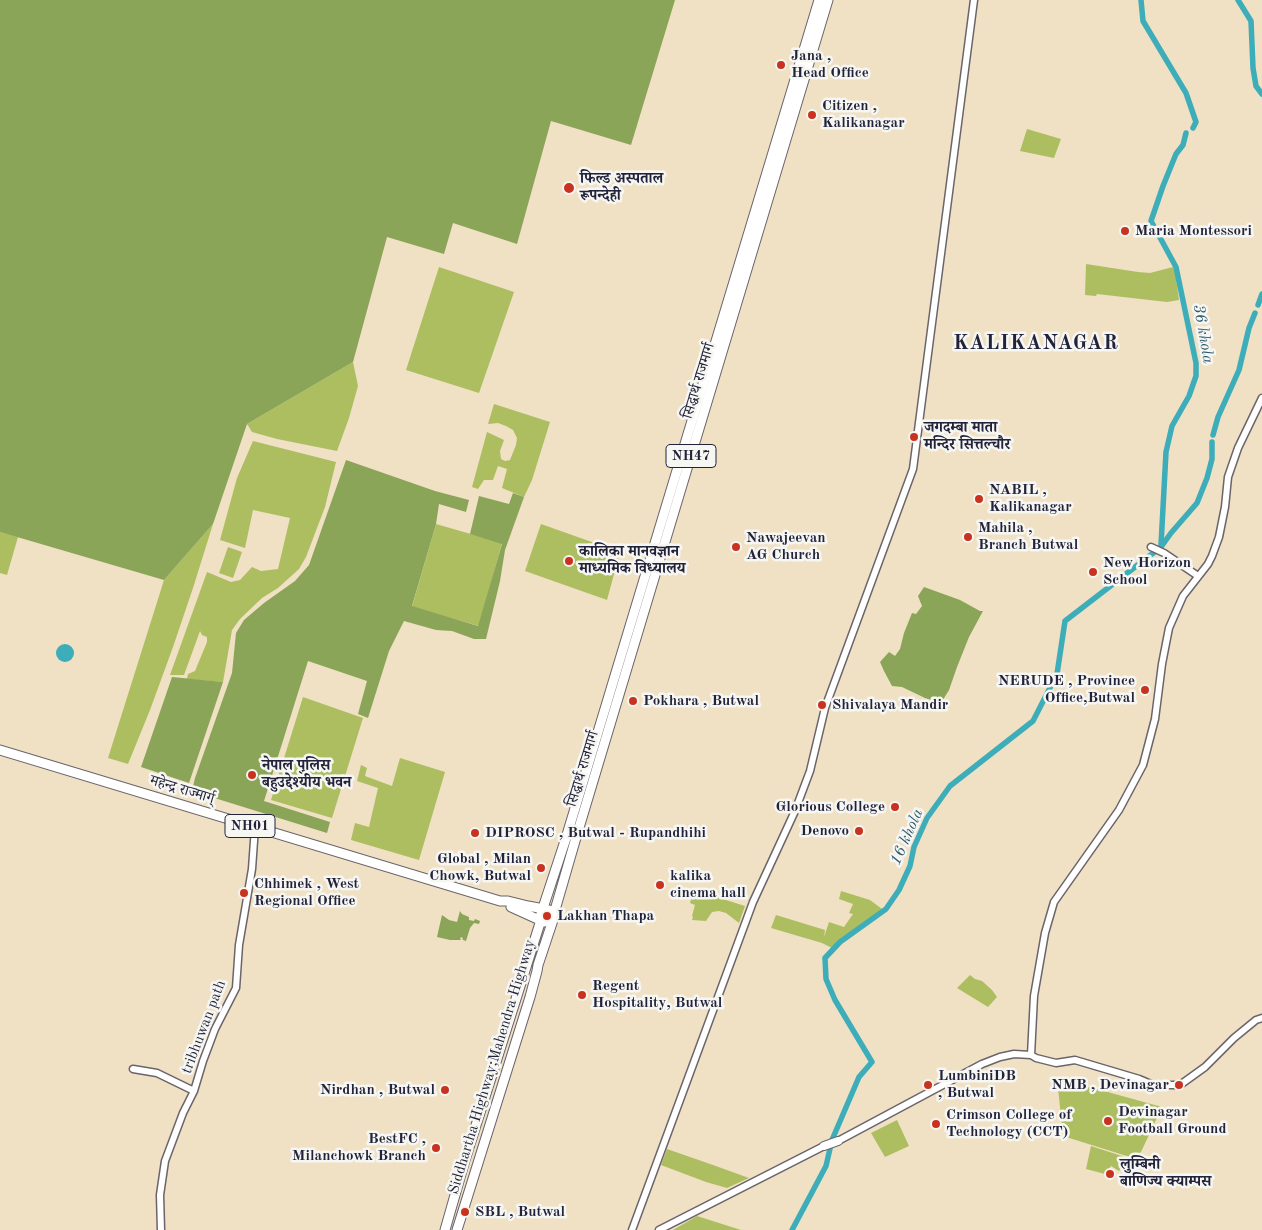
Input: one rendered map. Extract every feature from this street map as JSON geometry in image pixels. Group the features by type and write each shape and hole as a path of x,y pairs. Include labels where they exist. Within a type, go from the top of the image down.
{"highway":[{"name":"सिद्धार्थ राजमार्ग","path":"544,909 819,0"},
{"name":"सिद्धार्थ राजमार्ग","path":"555,913 828,0"},
{"name":"महेन्द्र राज्मार्ग्","path":"0,750 500,900 551,910 555,913"},
{"name":"महेन्द्र राज्मार्ग्","path":"500,900 506,905 546,923 552,923"},
{"name":"NH47","path":"540,920 544,909"},
{"name":"Siddhartha Highway;Mahendra Highway","path":"456,1230 555,913"},
{"name":"Siddhartha Highway;Mahendra Highway","path":"444,1230 540,920"}],"main road":[{"path":"824,1146 838,1141"}],"street":[{"path":"632,1230 753,902 795,811 810,771 825,708 913,469 974,0"},
{"path":"1031,1054 1034,996 1045,933 1054,902 1119,810 1143,765 1155,719 1169,628 1183,596 1208,564 1218,537 1225,508 1228,477 1238,448 1262,398"},
{"path":"1151,547 1161,551 1198,576"},
{"name":"tribhuwan path","path":"161,1230 160,1195 165,1161 194,1091 215,1029 236,988 239,945 252,869 255,828"},
{"path":"838,1141 982,1064 1014,1054 1031,1054 1036,1058 1056,1063 1075,1060 1153,1085 1180,1085 1205,1067 1234,1038 1256,1020 1262,1018"},
{"path":"133,1069 157,1073 194,1091"},
{"path":"659,1230 824,1146"}],"green space":[{"path":"0,0 675,0 631,145 551,121 517,244 453,223 444,254 387,237 353,362 247,424 213,524 164,580 0,532"},
{"path":"1027,129 1061,139 1054,158 1020,151"},
{"path":"1086,264 1150,273 1173,267 1179,300 1167,302 1097,294 1096,296 1085,295"},
{"path":"439,267 514,292 479,393 406,370"},
{"path":"353,362 358,386 337,451 252,432 247,424"},
{"path":"494,404 550,422 532,480 524,497 502,488 507,469 498,466 493,480 484,480 478,489 472,487 487,432 504,440 500,451 501,459 505,461 510,460 516,445 517,438 513,430 498,423 488,424"},
{"path":"253,441 336,462 325,507 306,557 299,569 278,588 262,598 240,619 232,630 223,682 187,679 188,674 195,671 207,642 207,637 202,635 200,631 184,675 170,675 207,572 231,582 240,580 252,567 261,571 278,569 290,518 253,510 245,548 220,540 237,478"},
{"path":"346,460 435,491 469,500 466,512 439,504 436,524 412,606 478,626 502,544 470,534 479,496 509,504 513,493 524,497 505,550 500,581 486,639 474,639 452,631 436,630 404,621 389,651 368,718 358,714 367,681 308,661 264,801 330,822 327,833 192,791 232,673 236,633 244,620 295,581 309,565"},
{"path":"213,524 173,647 128,764 108,758 164,580"},
{"path":"436,524 502,543 479,626 412,607"},
{"name":"कालिका मानवज्ञान माध्यमिक विध्यालय","path":"541,524 620,552 607,600 525,571"},
{"path":"0,532 18,537 7,575 0,573"},
{"path":"228,547 242,552 233,578 219,573"},
{"path":"924,587 960,600 983,611 969,637 949,690 941,703 902,687 892,686 880,662 889,652 895,656 900,649 912,613 916,614 922,606 918,596"},
{"path":"172,677 223,682 189,783 141,767"},
{"path":"303,697 363,718 332,818 271,800"},
{"path":"400,758 445,772 419,860 351,840 355,823 369,827 378,788 357,781 361,765 367,768 365,776 392,786"},
{"path":"694,890 745,906 739,923 726,913 719,911 712,912 706,921 692,920 695,905 690,903"},
{"path":"841,891 870,900 882,909 832,948 822,943 771,928 776,915 825,930 824,937 829,922 844,927 853,914 849,913 853,904 839,899"},
{"path":"460,911 469,917 469,920 474,921 475,919 480,921 479,924 474,923 470,928 466,941 462,937 460,938 461,940 450,940 437,937 442,915 449,920 457,922"},
{"path":"970,975 982,981 997,997 988,1007 957,988"},
{"name":"Devinagar Football Ground","path":"1057,1078 1162,1107 1141,1152 1133,1158 1063,1136"},
{"path":"897,1120 909,1146 885,1157 871,1133"},
{"path":"1091,1146 1128,1158 1119,1171 1111,1166 1105,1174 1086,1169"},
{"path":"667,1149 749,1178 727,1188 706,1182 661,1165"},
{"path":"697,1216 741,1230 673,1230"}],"water":[{"path":"61,644 69,644 74,649 72,660 61,662 56,657 56,649"}],"waterway":[{"name":"36 khola","path":"1141,0 1143,21 1186,93 1196,122 1193,128"},
{"name":"16 khola","path":"1238,0 1251,21 1253,68 1256,86 1262,94"},
{"name":"36 khola","path":"1161,545 1166,452 1172,426 1189,396 1196,376 1196,363 1176,267 1151,221 1163,186 1176,154 1183,145 1186,133"},
{"name":"16 khola","path":"1258,305 1262,294"},
{"name":"16 khola","path":"1213,435 1218,417 1239,370 1249,328 1255,313"},
{"name":"16 khola","path":"792,1230 826,1166 832,1140 859,1077 872,1062 835,1000 826,979 825,958 840,942 886,909 899,890 910,866 914,847 927,818 950,786 1033,721 1057,674 1065,621 1161,547 1197,503 1212,459 1212,442"}],"place":[{"name":"Jana , Head Office","path":"781,65"},
{"name":"Citizen , Kalikanagar","path":"812,115"},
{"name":"फिल्ड अस्पताल रूपन्देही","path":"569,188"},
{"name":"Maria Montessori","path":"1125,231"},
{"name":"जगदम्बा माता मन्दिर सित्तल्चौर","path":"914,437"},
{"name":"NABIL , Kalikanagar","path":"979,499"},
{"name":"Mahila , Branch Butwal","path":"968,537"},
{"name":"Nawajeevan AG Church","path":"736,547"},
{"name":"कालिका मानवज्ञान माध्यमिक विध्यालय","path":"569,561"},
{"name":"New Horizon School","path":"1093,572"},
{"name":"NERUDE , Province Office,Butwal","path":"1145,690"},
{"name":"Pokhara , Butwal","path":"633,701"},
{"name":"Shivalaya Mandir","path":"822,705"},
{"name":"नेपाल पुलिस बहुउद्देश्यीय भवन","path":"252,775"},
{"name":"Glorious College","path":"895,807"},
{"name":"Denovo","path":"859,831"},
{"name":"DIPROSC , Butwal - Rupandhihi","path":"475,833"},
{"name":"Global , Milan Chowk, Butwal","path":"541,868"},
{"name":"kalika cinema hall","path":"660,885"},
{"name":"Chhimek , West Regional Office","path":"244,893"},
{"name":"Lakhan Thapa","path":"547,916"},
{"name":"Regent Hospitality, Butwal","path":"582,995"},
{"name":"LumbiniDB , Butwal","path":"928,1085"},
{"name":"NMB , Devinagar","path":"1179,1085"},
{"name":"Nirdhan , Butwal","path":"445,1090"},
{"name":"Devinagar Football Ground","path":"1108,1121"},
{"name":"Crimson College of Technology (CCT)","path":"936,1124"},
{"name":"BestFC , Milanchowk Branch","path":"436,1148"},
{"name":"लुम्बिनी बाणिज्य क्याम्पस","path":"1110,1174"},
{"name":"SBL , Butwal","path":"465,1212"}],"district":[{"name":"KALIKANAGAR","path":"1036,344"}]}
